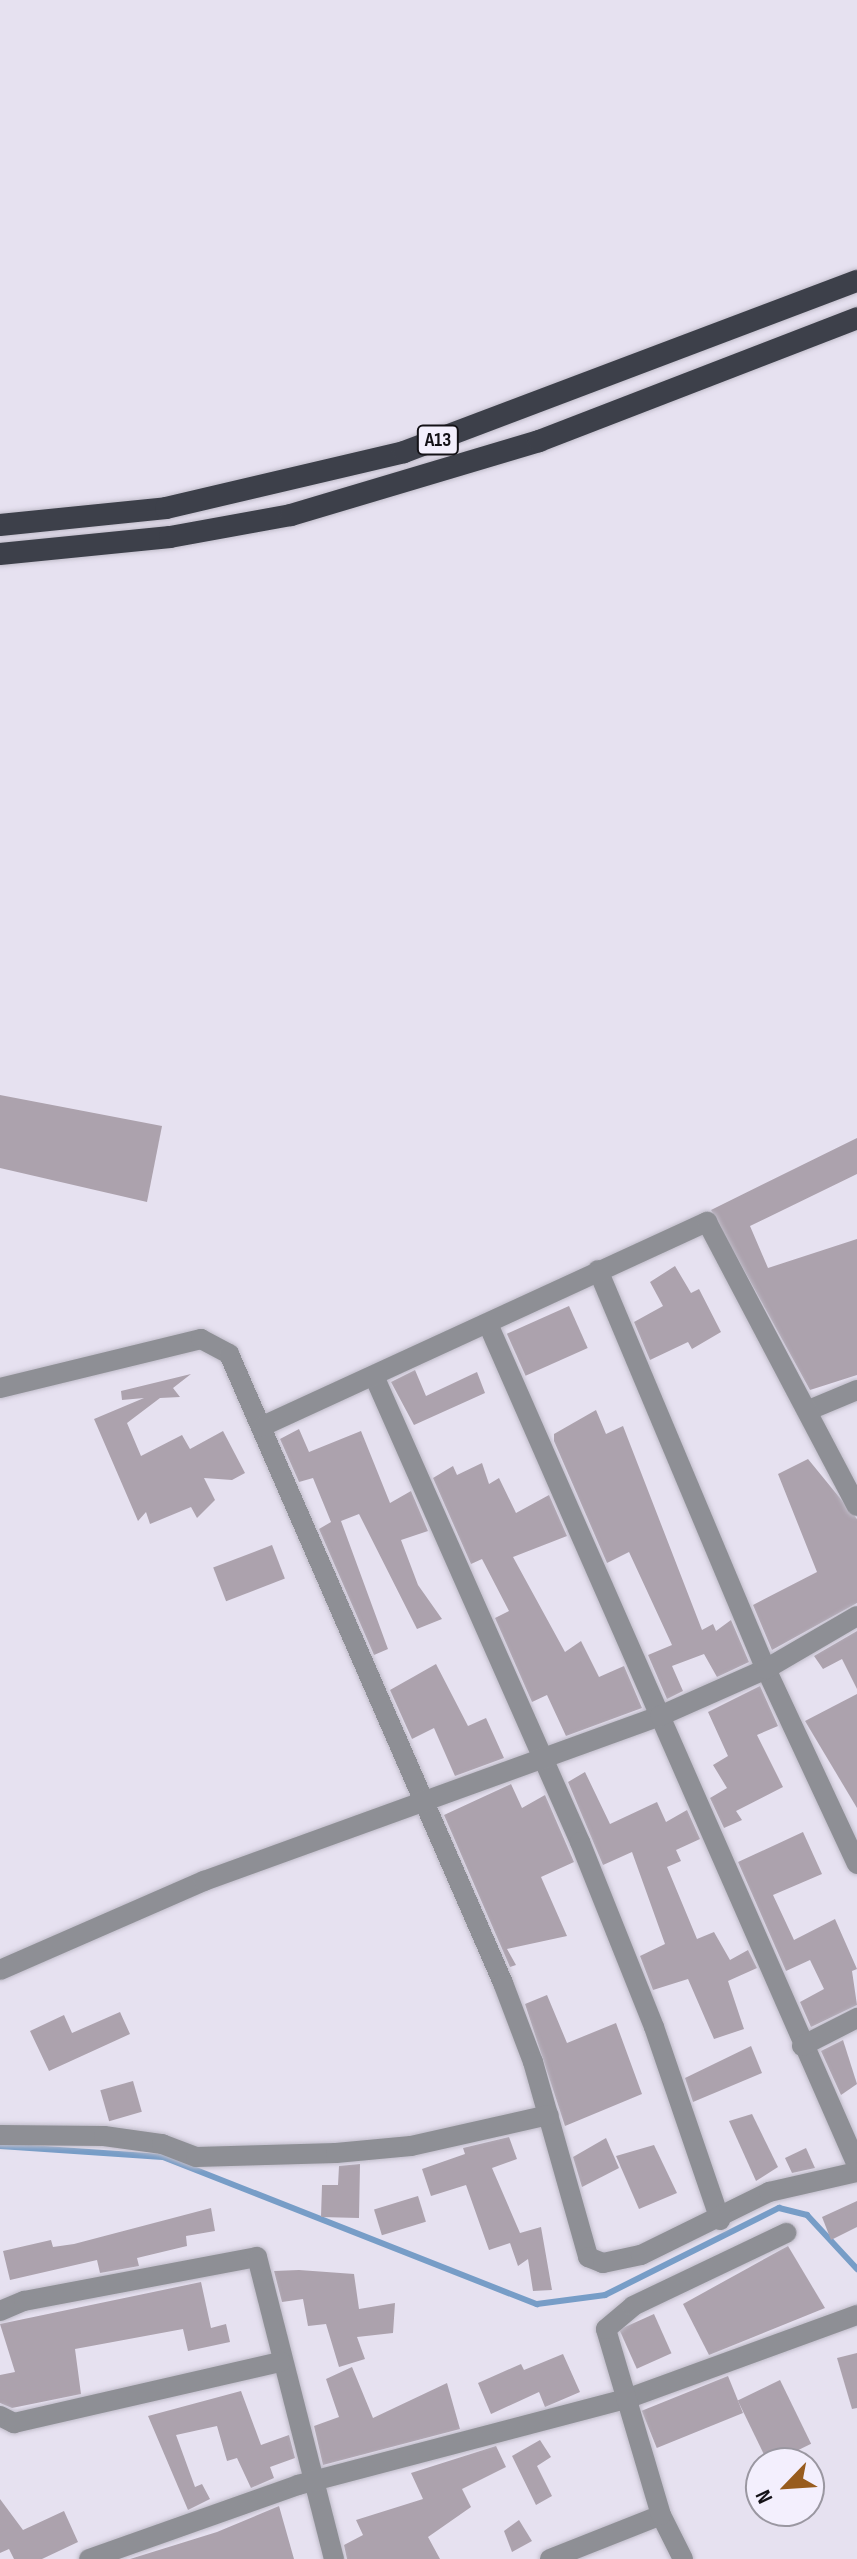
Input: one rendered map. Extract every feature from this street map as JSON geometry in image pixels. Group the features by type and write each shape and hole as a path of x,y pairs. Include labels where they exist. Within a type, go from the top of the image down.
{"highway":[{"name":"A13","path":"0,525 166,508 404,452 857,281"},
{"name":"A13","path":"0,554 170,537 307,510 539,441 857,318"}],"street":[{"path":"263,1426 707,1222 857,1506"},
{"path":"598,1270 766,1669 857,1864"},
{"path":"488,1324 802,2046 857,2165"},
{"path":"0,1388 201,1339 229,1354 263,1426 503,1983 549,2115 588,2257 603,2263 641,2255 720,2220 785,2186 857,2172"},
{"path":"374,1376 544,1762 654,2027 720,2220"},
{"path":"809,1410 857,1390"},
{"path":"0,1970 204,1881 544,1762 660,1716 766,1669 857,1616"},
{"path":"802,2046 857,2018"},
{"path":"0,2135 104,2136 162,2144 196,2157 336,2153 411,2146 549,2115"},
{"path":"683,2559 661,2515 629,2398 606,2329 633,2306 786,2233"},
{"path":"0,2311 24,2301 257,2257 281,2362 334,2559"},
{"path":"89,2559 298,2485 313,2485 629,2398 857,2315"},
{"path":"0,2416 14,2423 281,2362"},
{"path":"550,2559 661,2515"}],"building":[{"path":"0,1095 162,1126 147,1202 0,1168"},
{"path":"857,1138 857,1174 750,1226 768,1268 857,1239 857,1375 810,1390 711,1210"},
{"path":"675,1266 691,1293 699,1289 721,1332 692,1349 688,1342 650,1360 634,1322 663,1306 650,1282"},
{"path":"569,1306 588,1348 526,1376 507,1334"},
{"path":"415,1370 426,1396 477,1372 485,1393 414,1425 391,1382"},
{"path":"191,1374 173,1388 180,1397 160,1398 127,1423 141,1456 182,1435 190,1449 223,1431 245,1473 232,1480 204,1478 215,1500 197,1518 191,1507 150,1524 146,1512 138,1521 94,1419 144,1398 122,1400 121,1391"},
{"path":"596,1410 606,1434 623,1426 702,1630 713,1624 716,1631 731,1620 749,1662 717,1677 704,1654 672,1666 683,1691 667,1699 648,1655 672,1645 629,1552 607,1563 554,1441 554,1434"},
{"path":"299,1429 309,1452 361,1431 390,1503 411,1491 428,1531 401,1540 418,1585 442,1619 417,1629 359,1514 341,1521 388,1649 374,1655 319,1529 331,1522 313,1478 299,1482 280,1439"},
{"path":"808,1459 857,1519 857,1603 772,1650 753,1605 817,1572 778,1474"},
{"path":"482,1463 489,1484 499,1478 516,1513 549,1495 567,1536 513,1557 565,1652 581,1641 599,1677 624,1666 642,1708 566,1736 547,1695 532,1702 495,1618 509,1611 482,1559 471,1564 433,1478 453,1466 457,1475"},
{"path":"272,1545 285,1579 226,1601 213,1568"},
{"path":"857,1631 857,1689 842,1659 823,1669 814,1656"},
{"path":"436,1664 468,1726 486,1718 504,1758 455,1776 434,1728 412,1739 390,1690"},
{"path":"760,1686 778,1726 757,1735 783,1787 736,1811 742,1820 724,1828 710,1798 727,1788 713,1765 728,1756 708,1712"},
{"path":"857,1694 857,1808 805,1721"},
{"path":"585,1772 610,1824 657,1802 666,1822 687,1810 700,1839 676,1850 681,1861 667,1867 697,1939 714,1932 730,1960 748,1950 757,1968 728,1981 744,2029 714,2039 688,1979 653,1990 640,1956 665,1944 632,1852 603,1865 568,1782"},
{"path":"511,1784 522,1808 545,1795 574,1862 541,1877 567,1936 507,1949 516,1965 510,1967 444,1815"},
{"path":"803,1832 822,1874 773,1895 794,1940 835,1919 857,1969 852,1971 857,2005 811,2027 800,2002 824,1989 810,1960 786,1971 738,1862"},
{"path":"547,1995 567,2043 616,2023 642,2094 565,2126 525,2004"},
{"path":"120,2012 130,2034 49,2071 30,2031 64,2015 72,2033"},
{"path":"843,2040 857,2084 841,2095 821,2051"},
{"path":"751,2046 762,2073 693,2102 685,2078"},
{"path":"133,2081 142,2112 109,2121 100,2090"},
{"path":"752,2114 778,2167 756,2181 729,2121"},
{"path":"509,2137 517,2159 492,2168 520,2233 541,2227 552,2290 533,2291 528,2259 518,2266 510,2243 489,2250 466,2185 431,2196 422,2169 465,2154 463,2148"},
{"path":"606,2138 619,2168 582,2187 573,2157"},
{"path":"654,2145 677,2193 639,2209 616,2156"},
{"path":"806,2148 815,2168 792,2173 785,2158"},
{"path":"360,2164 359,2218 321,2217 322,2185 338,2185 339,2166"},
{"path":"418,2196 426,2222 382,2235 374,2209"},
{"path":"857,2201 857,2227 831,2240 822,2217"},
{"path":"211,2208 215,2231 186,2236 187,2246 137,2258 139,2266 100,2273 97,2260 10,2280 3,2251 51,2240 53,2247 74,2244"},
{"path":"788,2246 825,2308 709,2355 683,2304"},
{"path":"274,2271 354,2274 359,2309 395,2303 393,2333 357,2337 365,2359 339,2367 326,2324 308,2326 303,2299 282,2302"},
{"path":"201,2282 211,2328 226,2324 230,2342 188,2351 183,2329 75,2349 81,2394 12,2408 0,2403 0,2375 15,2372 0,2324"},
{"path":"654,2314 671,2353 637,2369 619,2329"},
{"path":"857,2353 857,2408 852,2409 837,2358"},
{"path":"563,2354 580,2392 545,2407 539,2392 491,2414 478,2383 521,2364 524,2370"},
{"path":"352,2367 373,2418 447,2383 460,2429 323,2465 314,2426 339,2417 326,2379"},
{"path":"728,2376 743,2413 657,2448 642,2411"},
{"path":"780,2380 811,2444 805,2447 760,2447 738,2401"},
{"path":"241,2391 261,2445 289,2435 295,2458 270,2467 274,2478 251,2488 237,2458 227,2461 217,2426 176,2435 195,2487 202,2484 210,2499 188,2510 148,2416"},
{"path":"540,2440 551,2457 537,2466 552,2496 536,2505 512,2456"},
{"path":"496,2446 506,2467 462,2489 471,2507 428,2537 440,2559 347,2559 344,2545 363,2535 356,2520 423,2499 411,2473"},
{"path":"0,2499 23,2530 64,2511 78,2542 42,2559 14,2559 9,2549 0,2553"},
{"path":"279,2506 294,2559 130,2559 217,2532"},
{"path":"519,2520 532,2541 512,2552 504,2531"}],"waterway":[{"path":"0,2146 163,2157 537,2304 605,2295 779,2208 807,2215 857,2269"}]}
